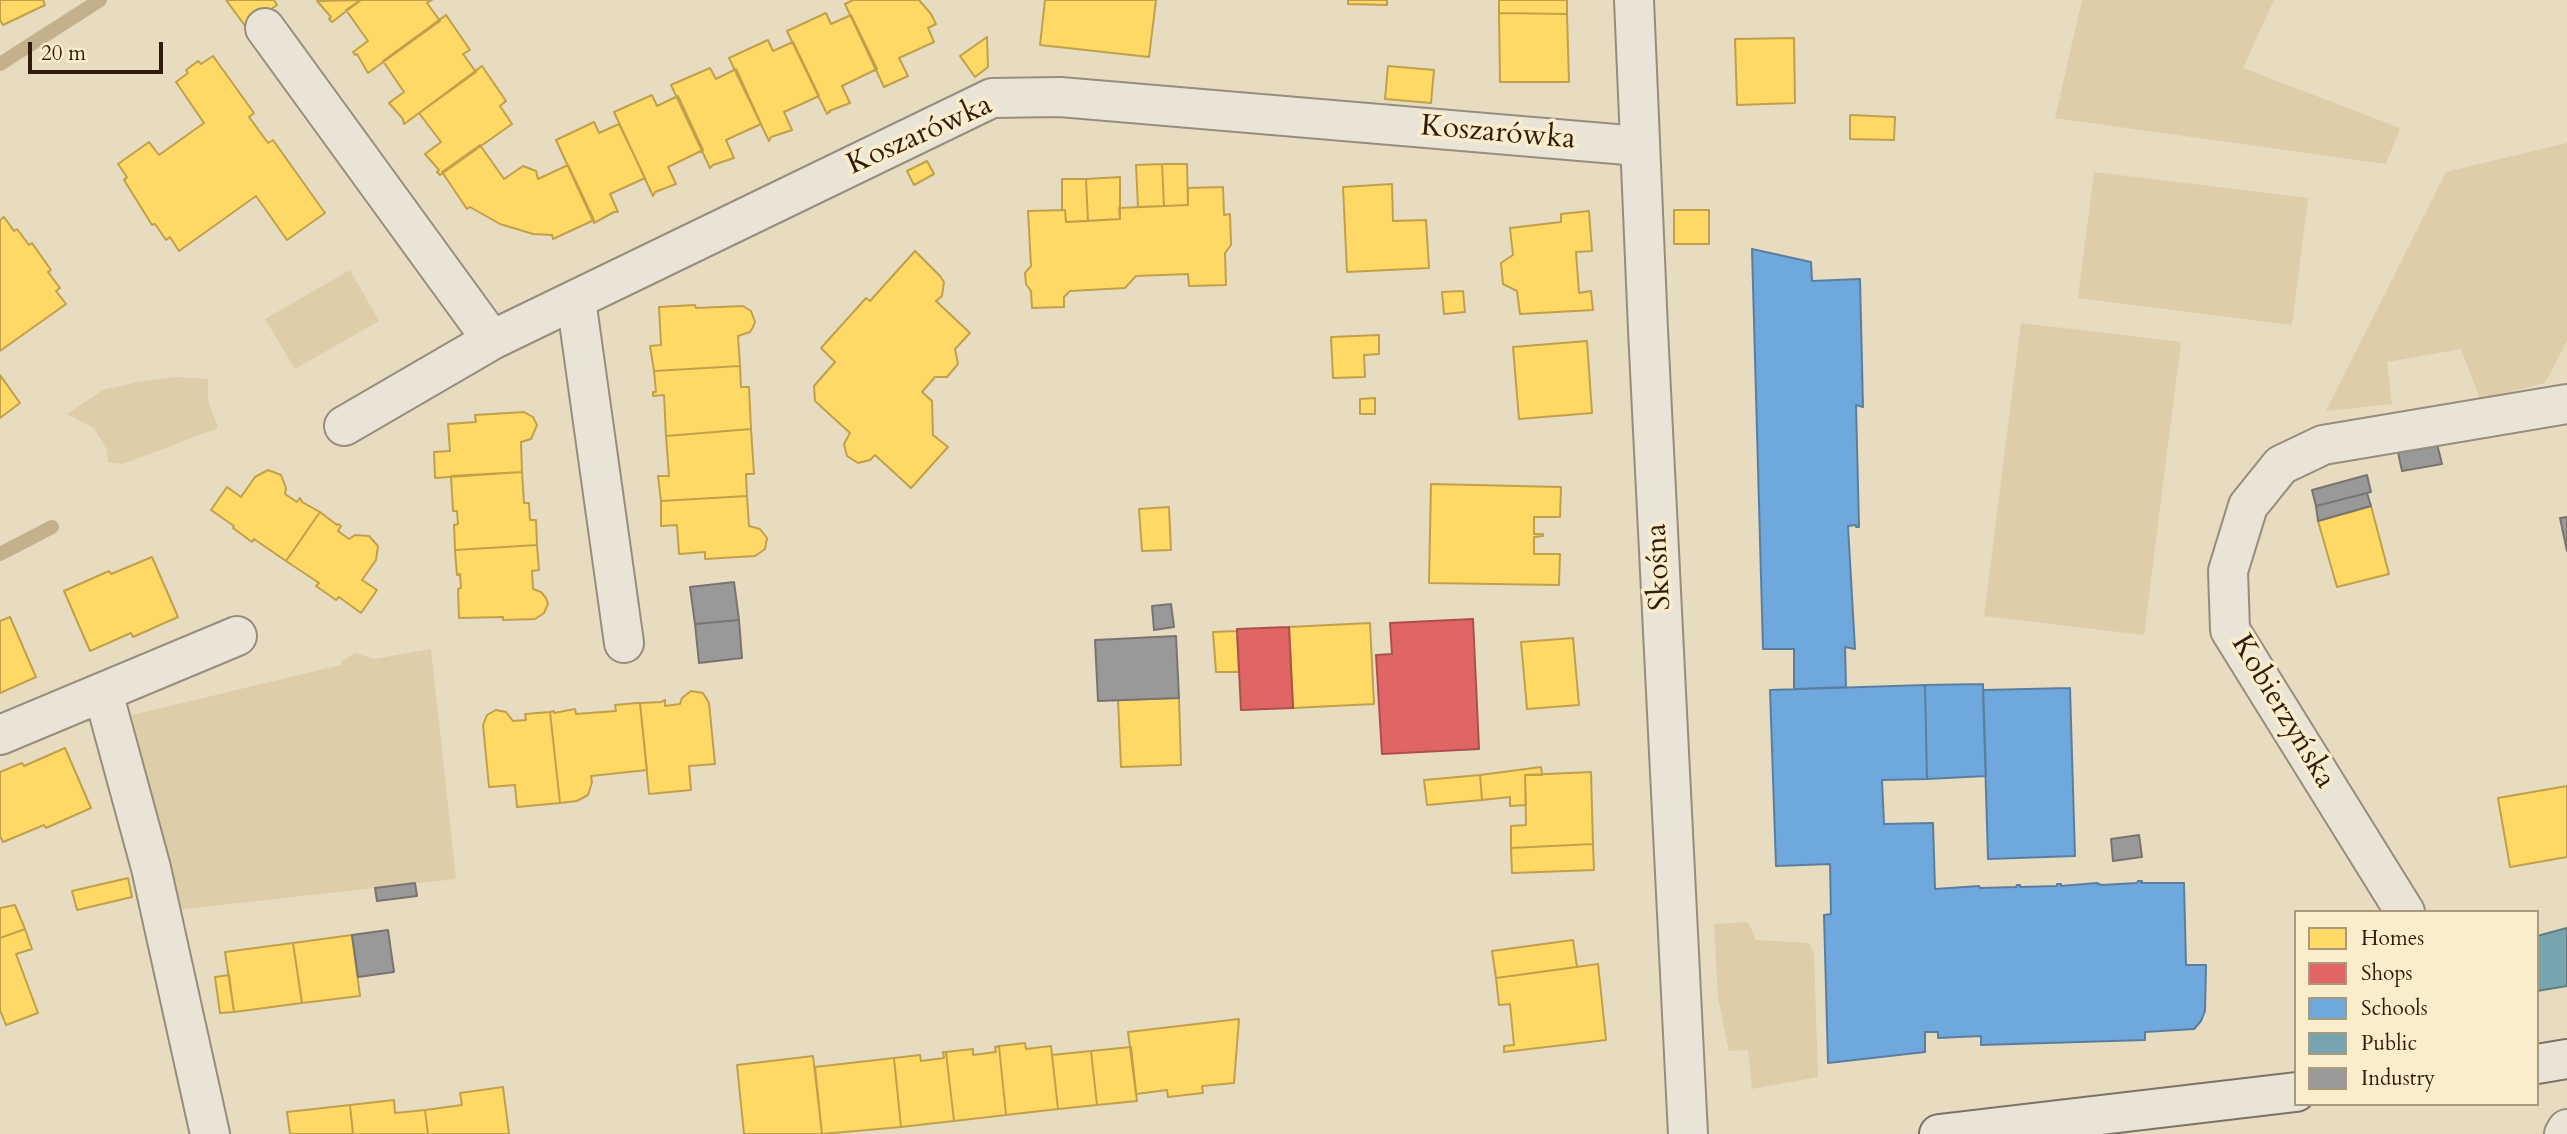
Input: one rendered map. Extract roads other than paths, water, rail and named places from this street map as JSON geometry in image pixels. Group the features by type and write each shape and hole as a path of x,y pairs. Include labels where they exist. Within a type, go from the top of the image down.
{"street":[{"name":"Skośna","path":"1634,0 1688,1134"},
{"path":"265,28 492,341"},
{"name":"Koszarówka","path":"344,426 492,341 992,98 1060,97 1639,146"},
{"path":"576,300 624,643"},
{"name":"Kobierzyńska","path":"2404,910 2230,630 2228,571 2248,506 2281,465 2323,445 2567,404"},
{"path":"0,734 237,636"},
{"path":"103,692 151,868 210,1134"},
{"path":"2539,1063 2567,1059"},
{"path":"1939,1134 2294,1092"},
{"path":"2564,1134 2567,1129"}],"waterway":[{"path":"0,64 100,0"},
{"path":"0,554 52,527"}]}
